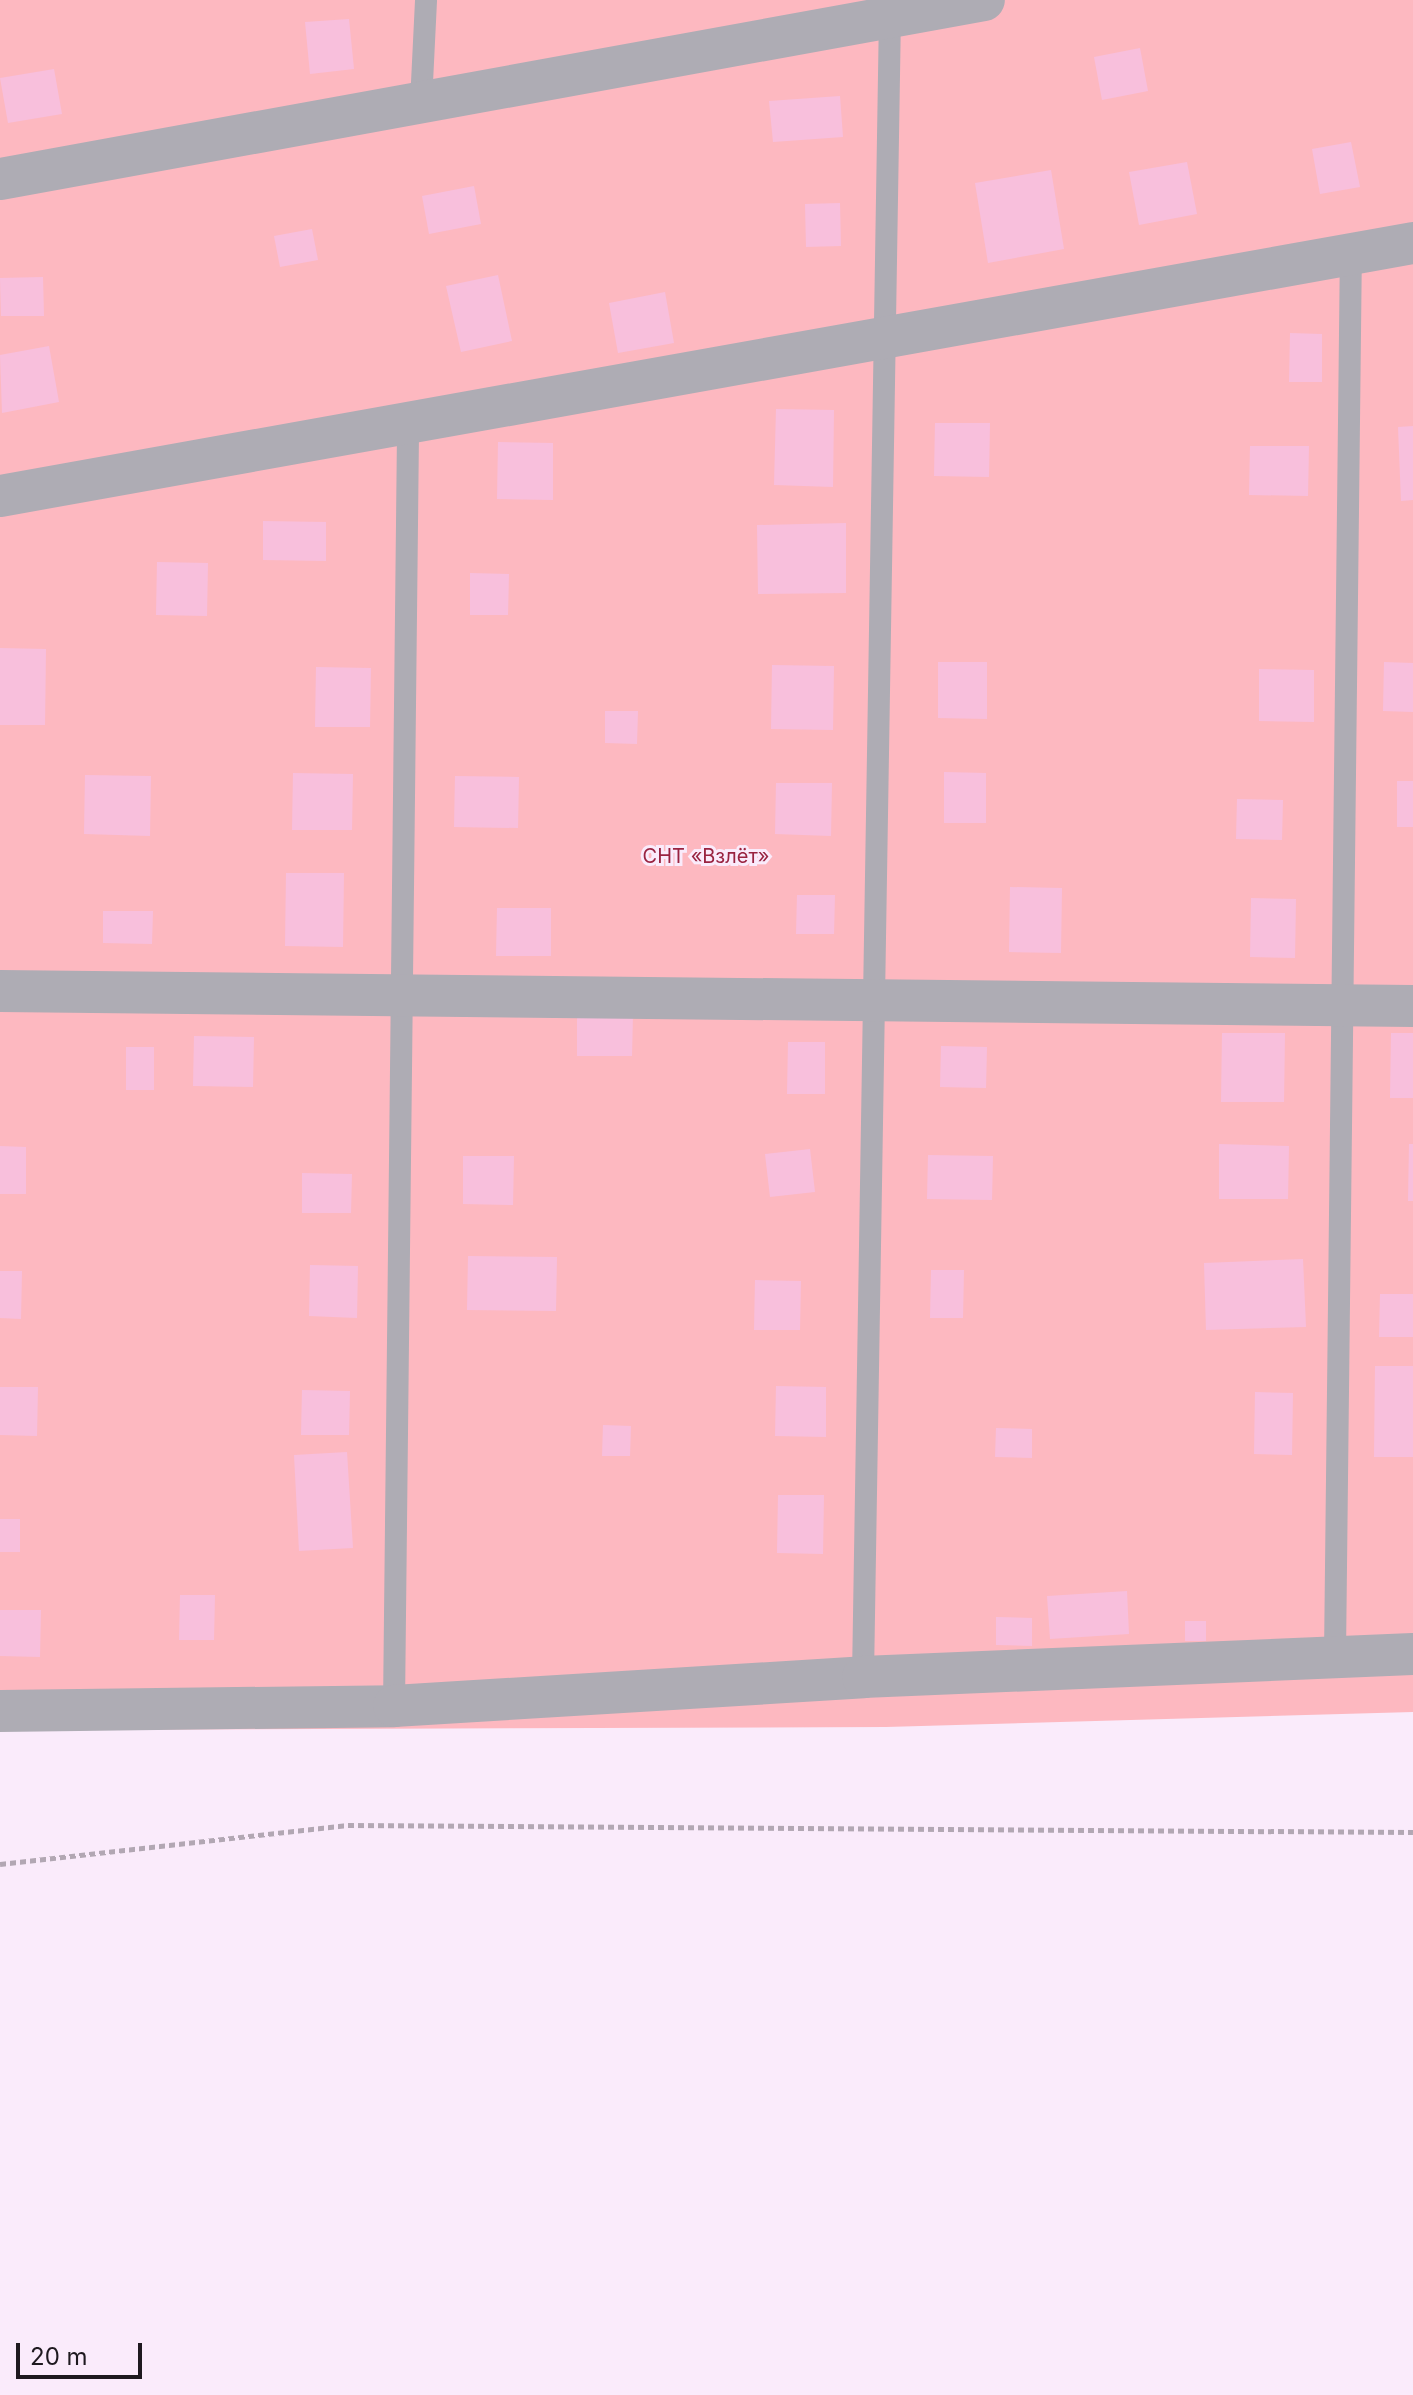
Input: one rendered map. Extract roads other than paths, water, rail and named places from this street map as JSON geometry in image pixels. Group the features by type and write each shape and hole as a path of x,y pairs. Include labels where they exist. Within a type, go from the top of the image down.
{"street":[{"path":"0,179 421,103 890,9 984,0"},
{"path":"0,496 1413,243"},
{"path":"0,991 1413,1006"},
{"path":"0,1711 394,1706 863,1677 1413,1654"}],"lane":[{"path":"421,103 426,0"},
{"path":"863,1677 869,1000 880,338 890,9"},
{"path":"1335,1655 1351,254"},
{"path":"394,1706 399,995 408,423"}],"park label":[{"name":"СНТ «Взлёт»","path":"706,856"}]}
